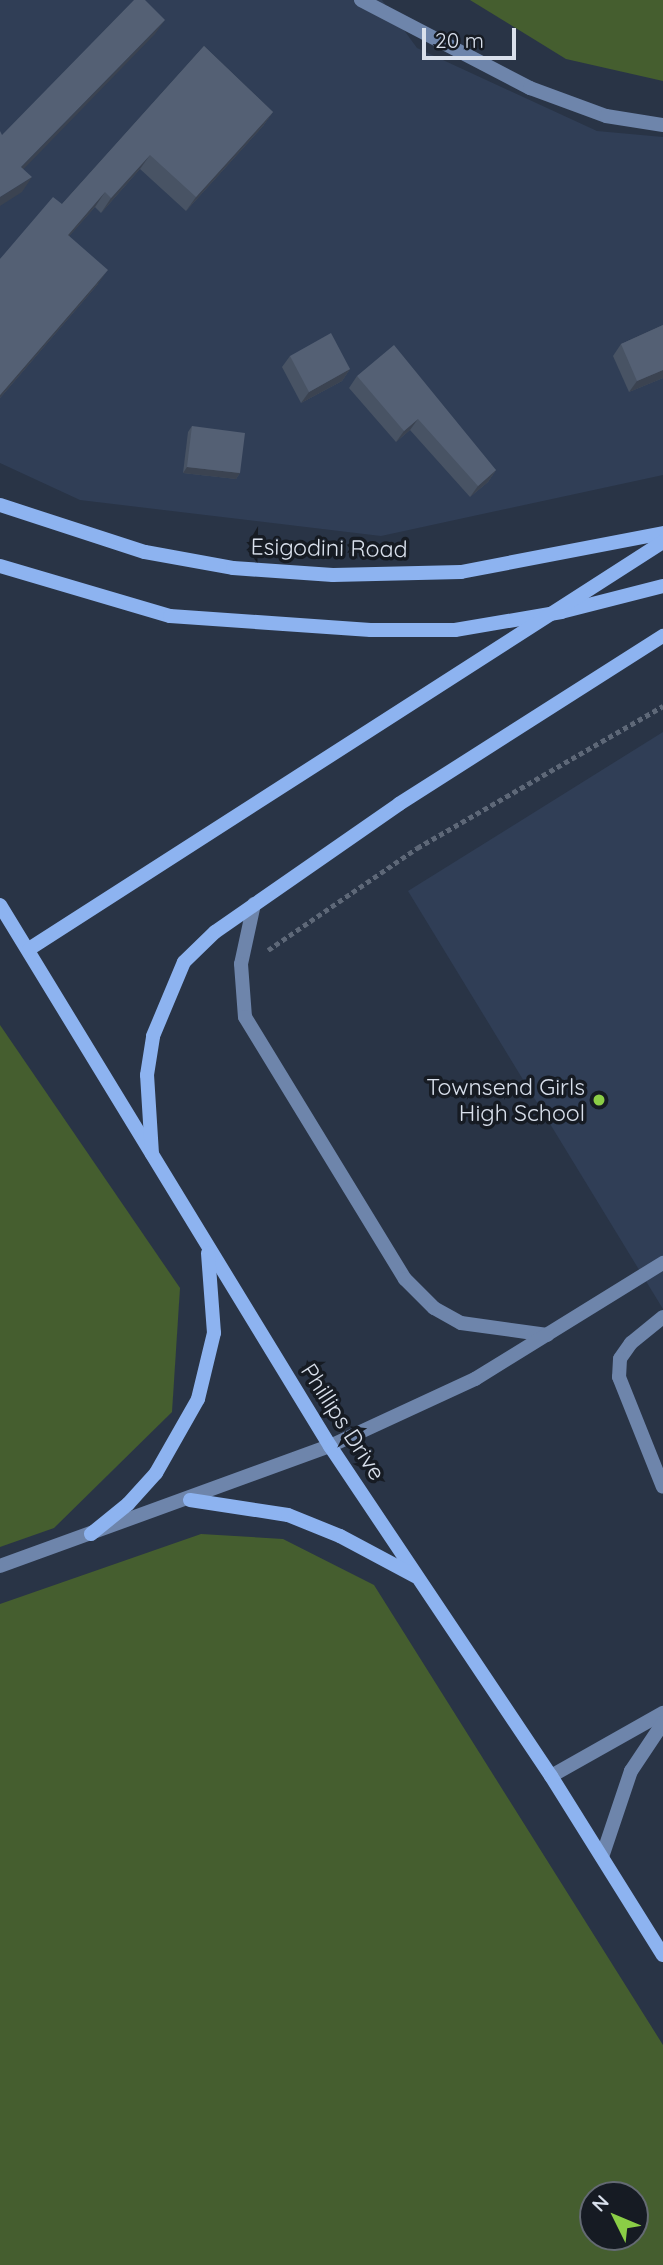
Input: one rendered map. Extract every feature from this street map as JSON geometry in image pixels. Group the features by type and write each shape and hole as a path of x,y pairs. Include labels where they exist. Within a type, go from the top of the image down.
{"main road":[{"name":"Esigodini Road","path":"0,505 145,552 233,568 333,575 461,572 663,533"},
{"path":"29,949 561,611 663,542"},
{"path":"0,566 170,616 238,622 455,630 561,611 663,586"},
{"path":"152,1156 147,1075 165,1001 184,962 215,932 399,804 663,636"},
{"name":"Phillips Drive","path":"0,905 29,949 208,1251 330,1446 551,1776 663,1955"},
{"path":"91,1534 128,1504 156,1473 198,1399 214,1333 208,1251"},
{"path":"190,1500 288,1515 340,1536 416,1577"}],"street":[{"path":"361,0 530,88 606,116 663,125"},
{"path":"254,904 241,964 245,1017 405,1279 434,1308 461,1323 547,1335"},
{"path":"0,1566 190,1500 330,1446 475,1379 663,1263"},
{"path":"663,1317 631,1343 620,1359 619,1377 663,1487"},
{"path":"551,1776 663,1713"},
{"path":"601,1857 631,1771 663,1723"}],"path":[{"path":"241,964 266,952 417,849 663,706"}],"shaded area":[{"path":"0,0 382,0 417,48 597,131 663,137 663,475 381,536 80,500 0,463"},
{"name":"Townsend Girls High School","path":"663,732 663,1309 408,891"}],"green space":[{"path":"470,0 663,0 663,81 566,59"},
{"path":"0,1025 180,1288 172,1412 54,1528 0,1547"},
{"path":"201,1534 283,1539 374,1585 663,2045 663,2265 0,2265 0,1604"}],"building":[{"path":"134,0 145,0 165,20 21,167 32,177 0,197 0,131 2,135"},
{"path":"204,46 273,112 196,197 150,155 111,198 105,192 68,235 108,270 0,395 0,259 53,197 62,204"},
{"path":"663,325 663,370 637,381 621,344"},
{"path":"331,333 350,369 309,392 290,356"},
{"path":"394,345 496,470 478,486 418,419 404,431 357,376"},
{"path":"192,426 245,433 240,473 187,467"}],"place":[{"name":"Townsend Girls High School","path":"599,1100"}]}
